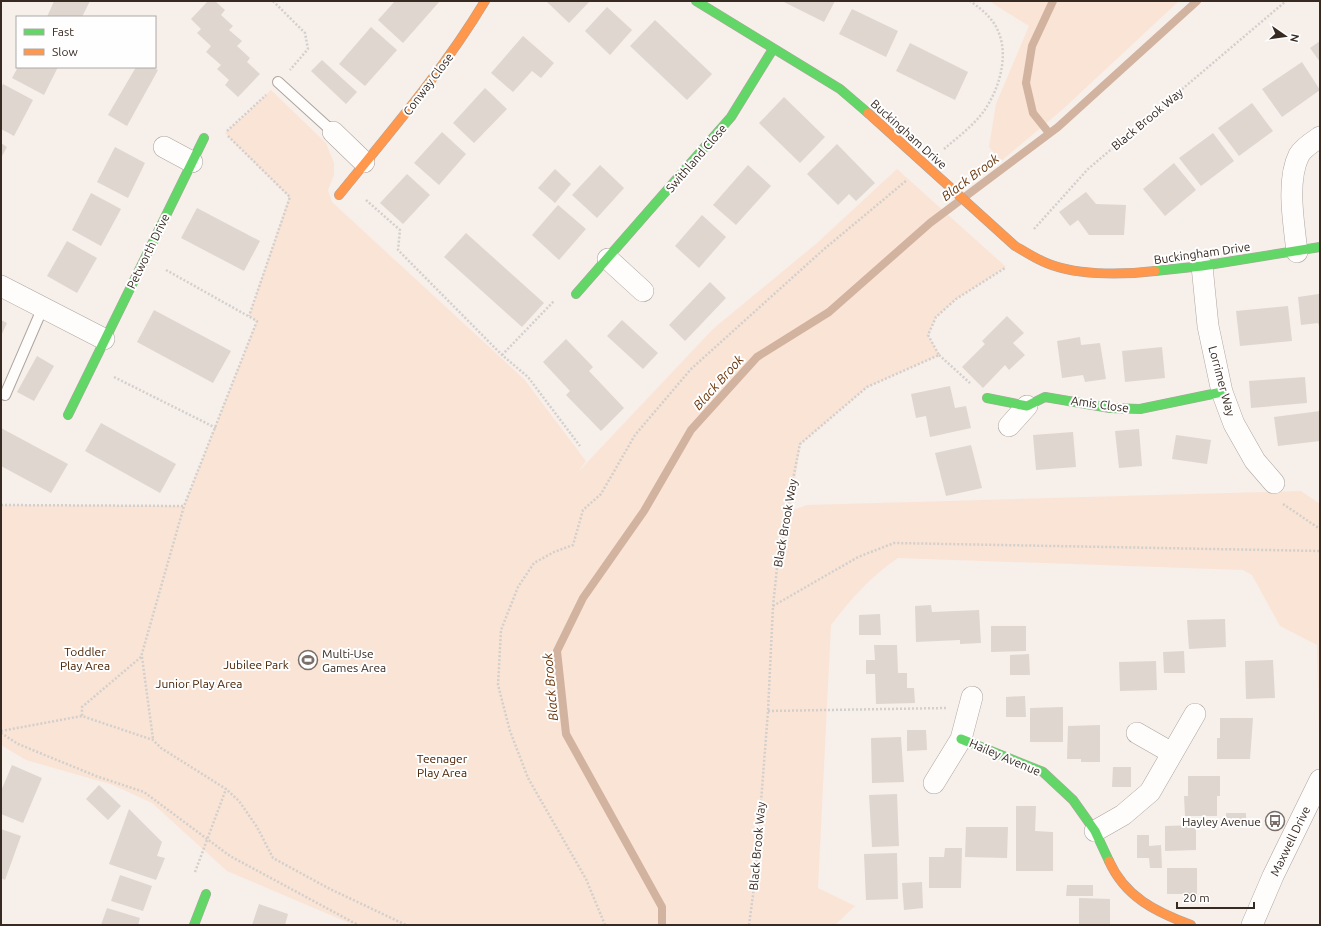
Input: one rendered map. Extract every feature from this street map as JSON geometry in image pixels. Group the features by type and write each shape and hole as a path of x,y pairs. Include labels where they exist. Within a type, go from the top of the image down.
{"street":[{"name":"Conway Close","path":"338,195 364,162 417,102 468,30 485,1"},
{"name":"Buckingham Drive","path":"696,1 840,89 927,165 988,223 1015,246 1029,252 1043,262 1075,271 1131,274 1202,266 1297,252 1320,247"},
{"name":"Swithland Close","path":"576,294 731,117 773,49"},
{"path":"333,132 364,162"},
{"path":"1297,252 1293,206 1293,176 1299,154 1320,137"},
{"name":"Petworth Drive","path":"68,414 204,138"},
{"path":"164,147 192,162"},
{"path":"608,259 643,291"},
{"name":"Lorrimer Way","path":"1202,266 1208,326 1222,392 1234,424 1255,461 1274,484"},
{"path":"1,286 104,339"},
{"name":"Amis Close","path":"1009,426 1027,406 1046,397 1110,408 1140,409 1222,392"},
{"path":"987,398 1027,406"},
{"name":"Hailey Avenue","path":"934,783 961,739 970,702"},
{"path":"1095,830 1123,815 1150,792 1195,714"},
{"path":"1137,733 1172,753"},
{"name":"Hailey Avenue","path":"961,739 1043,772 1073,800 1095,830 1113,871 1138,900 1173,918 1191,925"},
{"name":"Maxwell Drive","path":"1252,925 1273,876 1320,780"},
{"path":"194,925 206,894"}],"lane":[{"path":"278,82 333,132"},
{"path":"5,395 43,307"}],"path":[{"path":"248,316 290,197 225,132 254,107 308,49 305,33 273,1"},
{"path":"605,925 586,879 528,778 510,731 498,685 501,630 518,586 534,563 554,552 573,545 583,510 601,494 635,435 691,369 823,250 927,165 970,126 984,111 996,88 1003,60 1002,40 990,18 970,1"},
{"name":"Black Brook Way","path":"1015,246 1036,227 1088,169 1286,1"},
{"path":"348,184 400,230 398,250 502,355 528,376 580,446"},
{"path":"987,398 939,355 928,335 936,317 956,300 1029,252"},
{"path":"144,258 257,321 184,506 142,657 153,740"},
{"path":"502,355 561,293 576,294"},
{"name":"Black Brook Way","path":"749,925 755,872 768,712 773,606 779,549 800,444 867,387 939,355"},
{"path":"92,366 216,428"},
{"path":"1274,484 1275,498 1320,529"},
{"path":"1,505 184,506"},
{"path":"773,606 858,557 894,543 1320,551"},
{"path":"82,716 82,707 142,657"},
{"path":"768,712 970,702"},
{"path":"1,732 82,716 153,740 161,748 226,789 239,801 257,827 273,858 328,888 406,925"},
{"path":"1,732 18,744 96,776 144,792 230,856 358,925"},
{"path":"208,840 226,789"}],"green space":[{"path":"989,1 1179,1 1062,110 1001,161 989,147 996,104 1029,26"},
{"path":"271,90 326,143 334,163 334,175 328,190 332,202 524,379 586,461 578,472 713,329 817,243 897,169 1006,267 956,299 936,317 928,335 939,355 867,387 800,444 791,511 807,505 1301,491 1320,504 1319,734 1317,645 1280,626 1252,575 1243,570 898,558 879,572 862,588 831,625 818,888 855,906 835,925 354,925 227,871 152,803 113,785 26,760 1,745 1,505 184,506 257,321 249,316 289,197 225,133"}],"building":[{"path":"54,1 90,1 82,16 47,16"},
{"path":"208,1 215,1 225,10 221,15 233,26 229,30 242,41 237,46 250,58 247,62 260,74 238,97 225,85 229,80 217,69 221,65 206,52 211,46 197,33 201,29 191,19"},
{"path":"395,1 439,2 403,43 378,20"},
{"path":"546,1 590,1 569,23"},
{"path":"782,1 835,1 824,22"},
{"path":"607,7 632,30 610,55 585,31"},
{"path":"852,9 898,31 886,57 839,34"},
{"path":"655,20 712,74 687,100 630,46"},
{"path":"371,27 397,50 365,86 339,64"},
{"path":"523,36 554,63 541,78 532,71 513,92 491,73"},
{"path":"1320,41 1320,62 1310,48"},
{"path":"910,43 968,72 955,100 896,71"},
{"path":"322,60 357,92 346,104 311,71"},
{"path":"1302,62 1320,90 1282,117 1262,89"},
{"path":"17,68 58,68 44,95 12,78"},
{"path":"135,68 154,68 158,70 127,126 108,115"},
{"path":"3,84 33,100 14,136 1,129 1,88"},
{"path":"485,88 507,109 474,143 453,123"},
{"path":"784,97 825,137 800,163 759,123"},
{"path":"1252,103 1273,131 1239,156 1218,128"},
{"path":"442,132 466,154 439,185 414,163"},
{"path":"1213,133 1234,161 1201,186 1179,158"},
{"path":"1,143 7,147 1,158"},
{"path":"837,144 875,183 856,201 849,194 838,205 807,174"},
{"path":"115,147 145,163 128,198 97,182"},
{"path":"1174,163 1196,190 1165,216 1143,189"},
{"path":"600,165 624,188 597,218 572,195"},
{"path":"748,165 771,186 736,225 713,205"},
{"path":"555,169 571,184 555,203 538,188"},
{"path":"407,174 430,195 403,224 380,203"},
{"path":"1086,192 1096,204 1126,205 1124,235 1089,235 1078,220 1070,226 1059,212"},
{"path":"91,193 121,209 101,246 72,230"},
{"path":"558,205 586,229 559,260 532,235"},
{"path":"197,208 260,241 244,271 181,238"},
{"path":"702,215 726,237 699,268 675,246"},
{"path":"466,233 544,303 522,327 444,257"},
{"path":"67,241 97,258 77,293 47,276"},
{"path":"710,282 726,298 685,341 669,325"},
{"path":"1319,294 1320,328 1318,323 1301,325 1298,297"},
{"path":"1288,306 1292,341 1240,346 1236,311"},
{"path":"154,310 231,351 213,383 137,342"},
{"path":"1007,316 1024,333 1013,343 1025,355 1009,370 1005,365 983,388 962,367 985,344 982,341"},
{"path":"1,320 7,323 1,336"},
{"path":"622,320 658,353 643,369 607,336"},
{"path":"1080,337 1081,345 1100,343 1106,379 1085,382 1083,375 1062,378 1057,341"},
{"path":"566,339 593,367 589,371 624,408 601,431 566,395 570,391 543,362"},
{"path":"1162,347 1165,378 1125,382 1122,351"},
{"path":"37,356 54,366 34,401 17,392"},
{"path":"1305,377 1307,403 1251,408 1249,381"},
{"path":"950,386 955,408 966,406 971,428 930,437 926,416 916,418 911,394"},
{"path":"1320,411 1320,441 1278,446 1274,417"},
{"path":"101,423 176,464 160,493 85,451"},
{"path":"1,428 68,464 51,493 1,466"},
{"path":"1139,429 1142,466 1119,468 1115,431"},
{"path":"1073,432 1076,467 1036,470 1033,435"},
{"path":"1176,435 1211,440 1207,464 1172,459"},
{"path":"971,445 982,488 946,496 935,453"},
{"path":"931,605 932,612 979,610 981,643 960,644 960,640 916,642 915,606"},
{"path":"880,614 881,635 859,635 859,615"},
{"path":"1225,619 1226,647 1189,649 1187,620"},
{"path":"991,626 1026,626 1026,651 991,652"},
{"path":"874,645 897,645 898,673 907,673 907,688 914,688 915,703 876,704 875,674 866,674 866,660 875,660"},
{"path":"1184,651 1185,673 1164,673 1163,652"},
{"path":"1029,654 1030,675 1010,675 1010,655"},
{"path":"1273,660 1275,698 1246,699 1245,661"},
{"path":"1156,661 1157,690 1120,691 1119,662"},
{"path":"1025,696 1026,717 1006,717 1006,697"},
{"path":"1063,707 1063,742 1030,742 1030,708"},
{"path":"1220,718 1253,718 1250,759 1217,759 1217,738 1220,738"},
{"path":"1100,725 1100,762 1081,762 1081,759 1067,759 1068,726"},
{"path":"907,730 926,730 927,750 907,751"},
{"path":"901,737 904,782 872,783 871,738"},
{"path":"12,765 42,778 23,823 1,814 1,791"},
{"path":"1113,767 1131,767 1131,787 1112,787"},
{"path":"1188,776 1220,776 1220,796 1217,796 1217,816 1185,816 1184,796 1188,796"},
{"path":"99,785 121,806 108,820 86,799"},
{"path":"897,794 899,846 872,847 869,795"},
{"path":"1016,806 1036,806 1035,831 1053,832 1053,871 1016,871"},
{"path":"129,809 162,842 157,856 165,858 156,880 109,864"},
{"path":"1226,813 1246,813 1246,822 1226,822"},
{"path":"1196,825 1196,850 1165,851 1165,826"},
{"path":"966,827 1008,827 1007,858 965,857"},
{"path":"1,829 21,836 5,880 1,878"},
{"path":"1137,835 1149,835 1149,846 1161,845 1162,868 1150,868 1149,858 1137,858"},
{"path":"945,848 962,848 961,888 929,888 929,857 944,857"},
{"path":"897,853 898,899 866,900 864,854"},
{"path":"1167,868 1197,868 1197,894 1167,894"},
{"path":"120,875 152,886 143,911 111,901"},
{"path":"922,882 923,908 904,910 902,883"},
{"path":"1067,885 1093,885 1093,896 1066,896"},
{"path":"1079,898 1110,899 1110,925 1079,925"},
{"path":"259,904 288,914 285,925 252,925"},
{"path":"107,908 140,918 138,925 101,925"}],"waterway":[{"path":"1049,133 1033,113 1026,83 1032,46 1053,1"},
{"name":"Black Brook","path":"662,925 662,907 566,734 557,651 583,598 644,511 691,430 757,357 829,312 930,223 1058,127 1197,1"}],"traffic: fast":[{"path":"696,1 840,89 868,113"},
{"path":"576,294 731,117 773,49"},
{"path":"68,415 204,138"},
{"path":"1155,271 1202,266 1320,247"},
{"path":"987,398 1027,406 1045,397 1110,408 1140,409 1222,392"},
{"path":"961,739 1043,772 1073,800 1095,831 1109,861"},
{"path":"194,925 206,894"}],"traffic: slow":[{"path":"339,195 434,77 469,27 485,1"},
{"path":"868,113 1015,246 1032,256 1054,266 1082,272 1112,274 1155,271"},
{"path":"1109,861 1116,874 1124,884 1143,902 1166,915 1191,925"}],"place":[{"name":"Multi-Use Games Area","path":"308,660"},
{"name":"Hayley Avenue","path":"1275,821"}],"park label":[{"name":"Toddler Play Area","path":"85,658"},
{"name":"Jubilee Park","path":"256,664"},
{"name":"Junior Play Area","path":"199,683"},
{"name":"Teenager Play Area","path":"442,765"}]}
